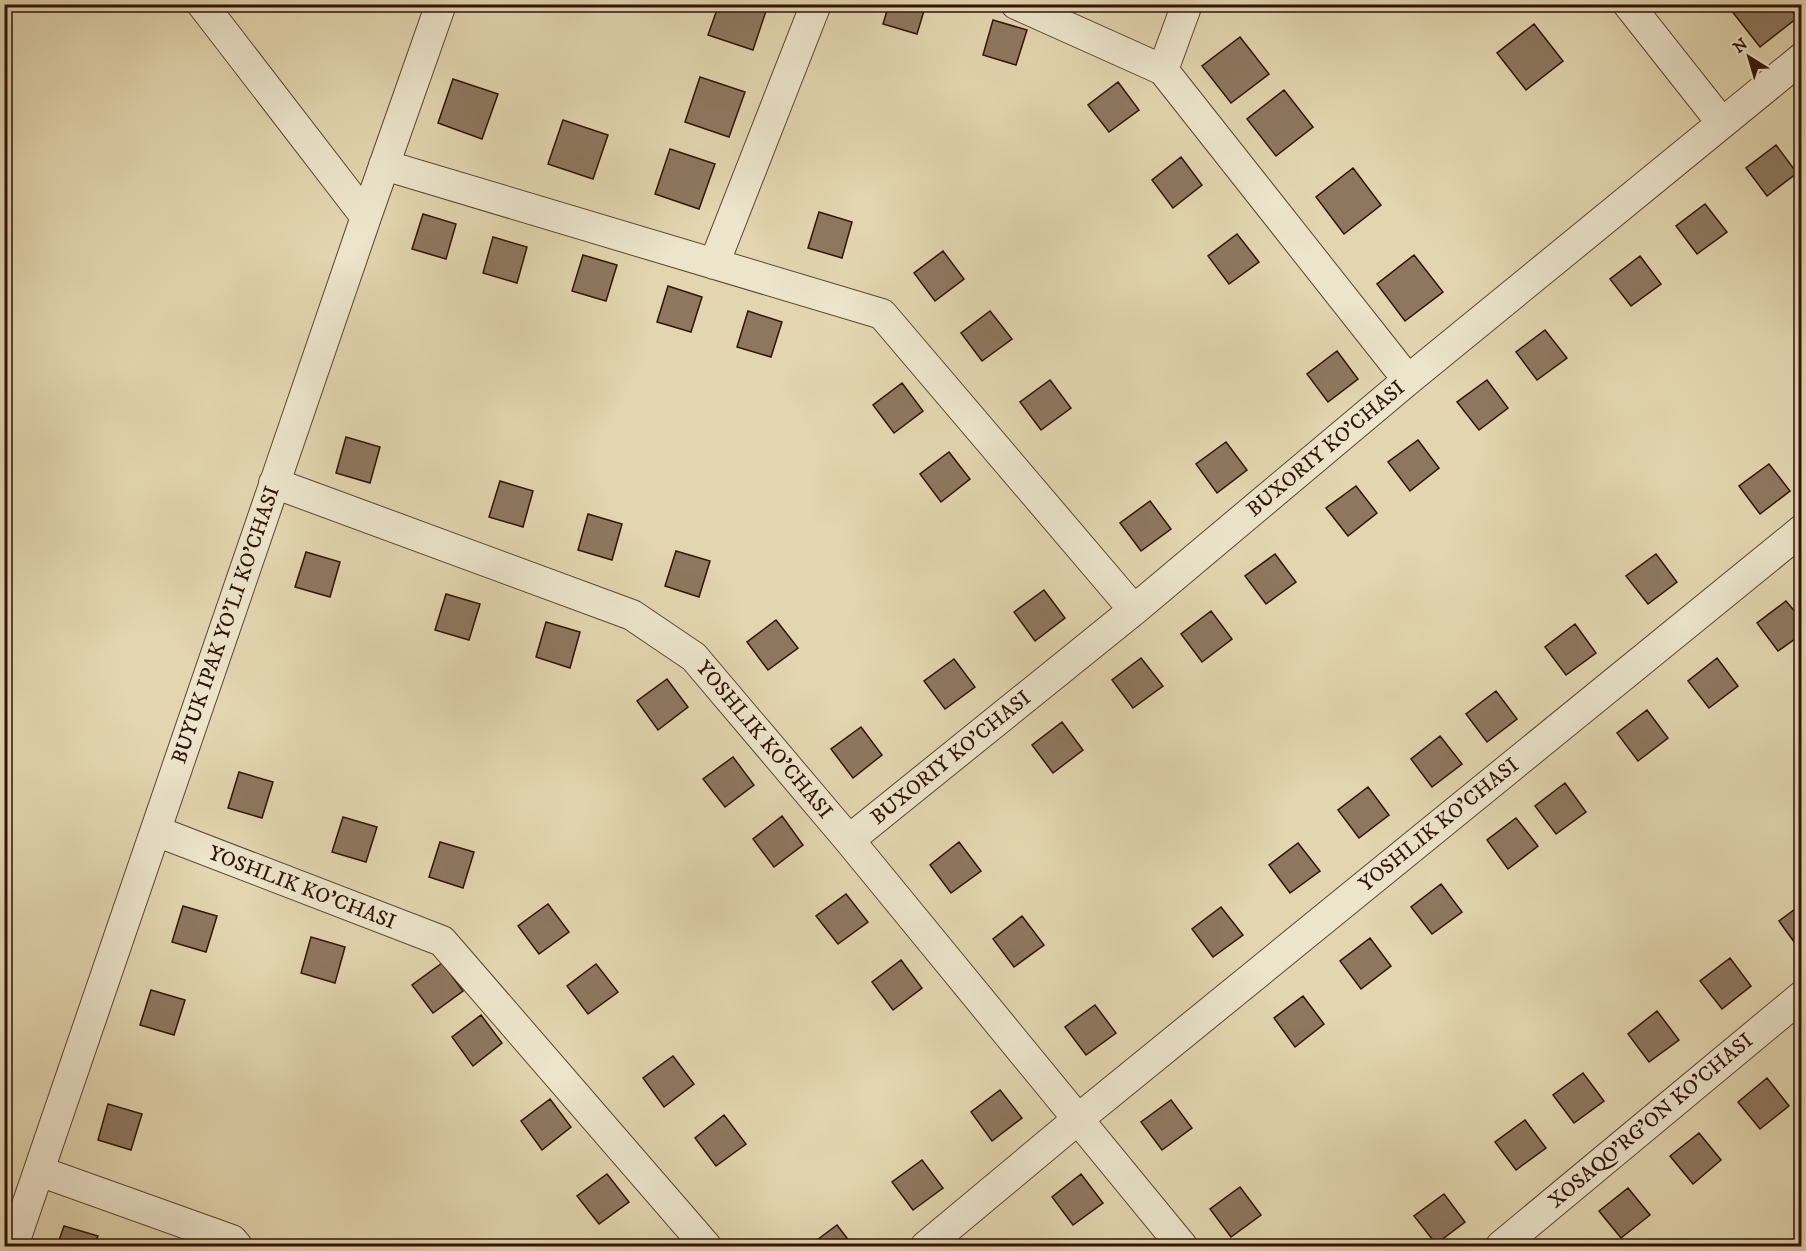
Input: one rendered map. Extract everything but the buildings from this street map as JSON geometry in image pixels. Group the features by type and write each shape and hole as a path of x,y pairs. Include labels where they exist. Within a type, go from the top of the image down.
{"street":[{"path":"202,4 366,217"},
{"name":"BUYUK IPAK YO'LI KO'CHASI","path":"13,1246 274,483 441,4"},
{"path":"714,264 816,4"},
{"path":"1016,4 1163,70 1408,380"},
{"path":"1163,70 1187,4"},
{"path":"1628,4 1722,123"},
{"name":"BUXORIY KO'CHASI","path":"849,840 1134,610 1408,380 1802,58"},
{"path":"384,165 882,314 1134,610"},
{"name":"YOSHLIK KO'CHASI","path":"274,483 632,615 694,657 849,840 1182,1246"},
{"name":"YOSHLIK KO'CHASI","path":"926,1246 1077,1120 1802,530"},
{"name":"YOSHLIK KO'CHASI","path":"156,831 442,942 706,1246"},
{"name":"XOSAQO'RG'ON KO'CHASI","path":"1501,1246 1802,996"},
{"path":"39,1171 232,1240 237,1246"}]}
